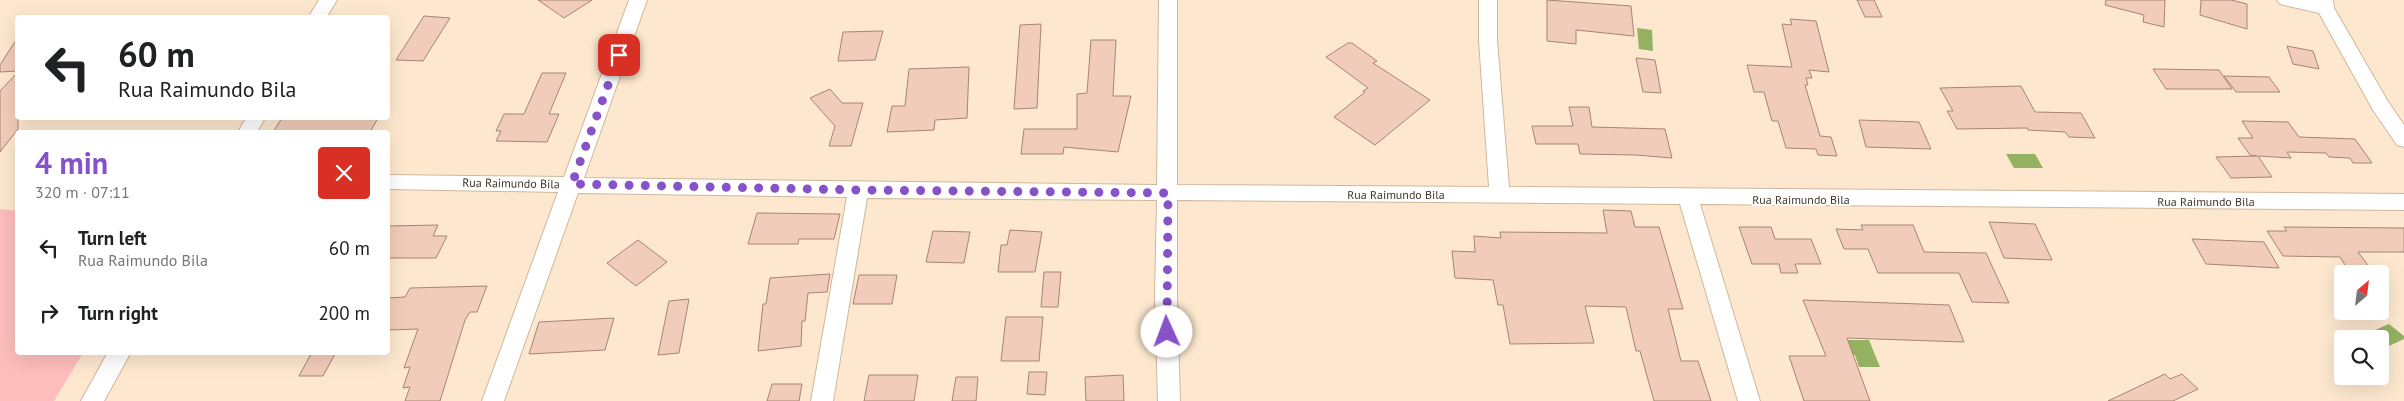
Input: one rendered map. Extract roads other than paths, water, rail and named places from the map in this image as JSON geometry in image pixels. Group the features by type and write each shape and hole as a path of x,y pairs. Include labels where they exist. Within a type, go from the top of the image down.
{"street":[{"path":"319,15 328,0"},
{"path":"493,401 638,0"},
{"path":"1168,0 1166,297 1169,401"},
{"path":"1488,0 1488,40 1500,195"},
{"path":"2286,0 2325,4 2380,106 2404,140"},
{"name":"Rua Raimundo Bila","path":"390,182 858,190 1688,198 2404,202"},
{"path":"822,401 858,190"},
{"path":"1688,198 1749,401"},
{"path":"92,401 118,355"}]}
